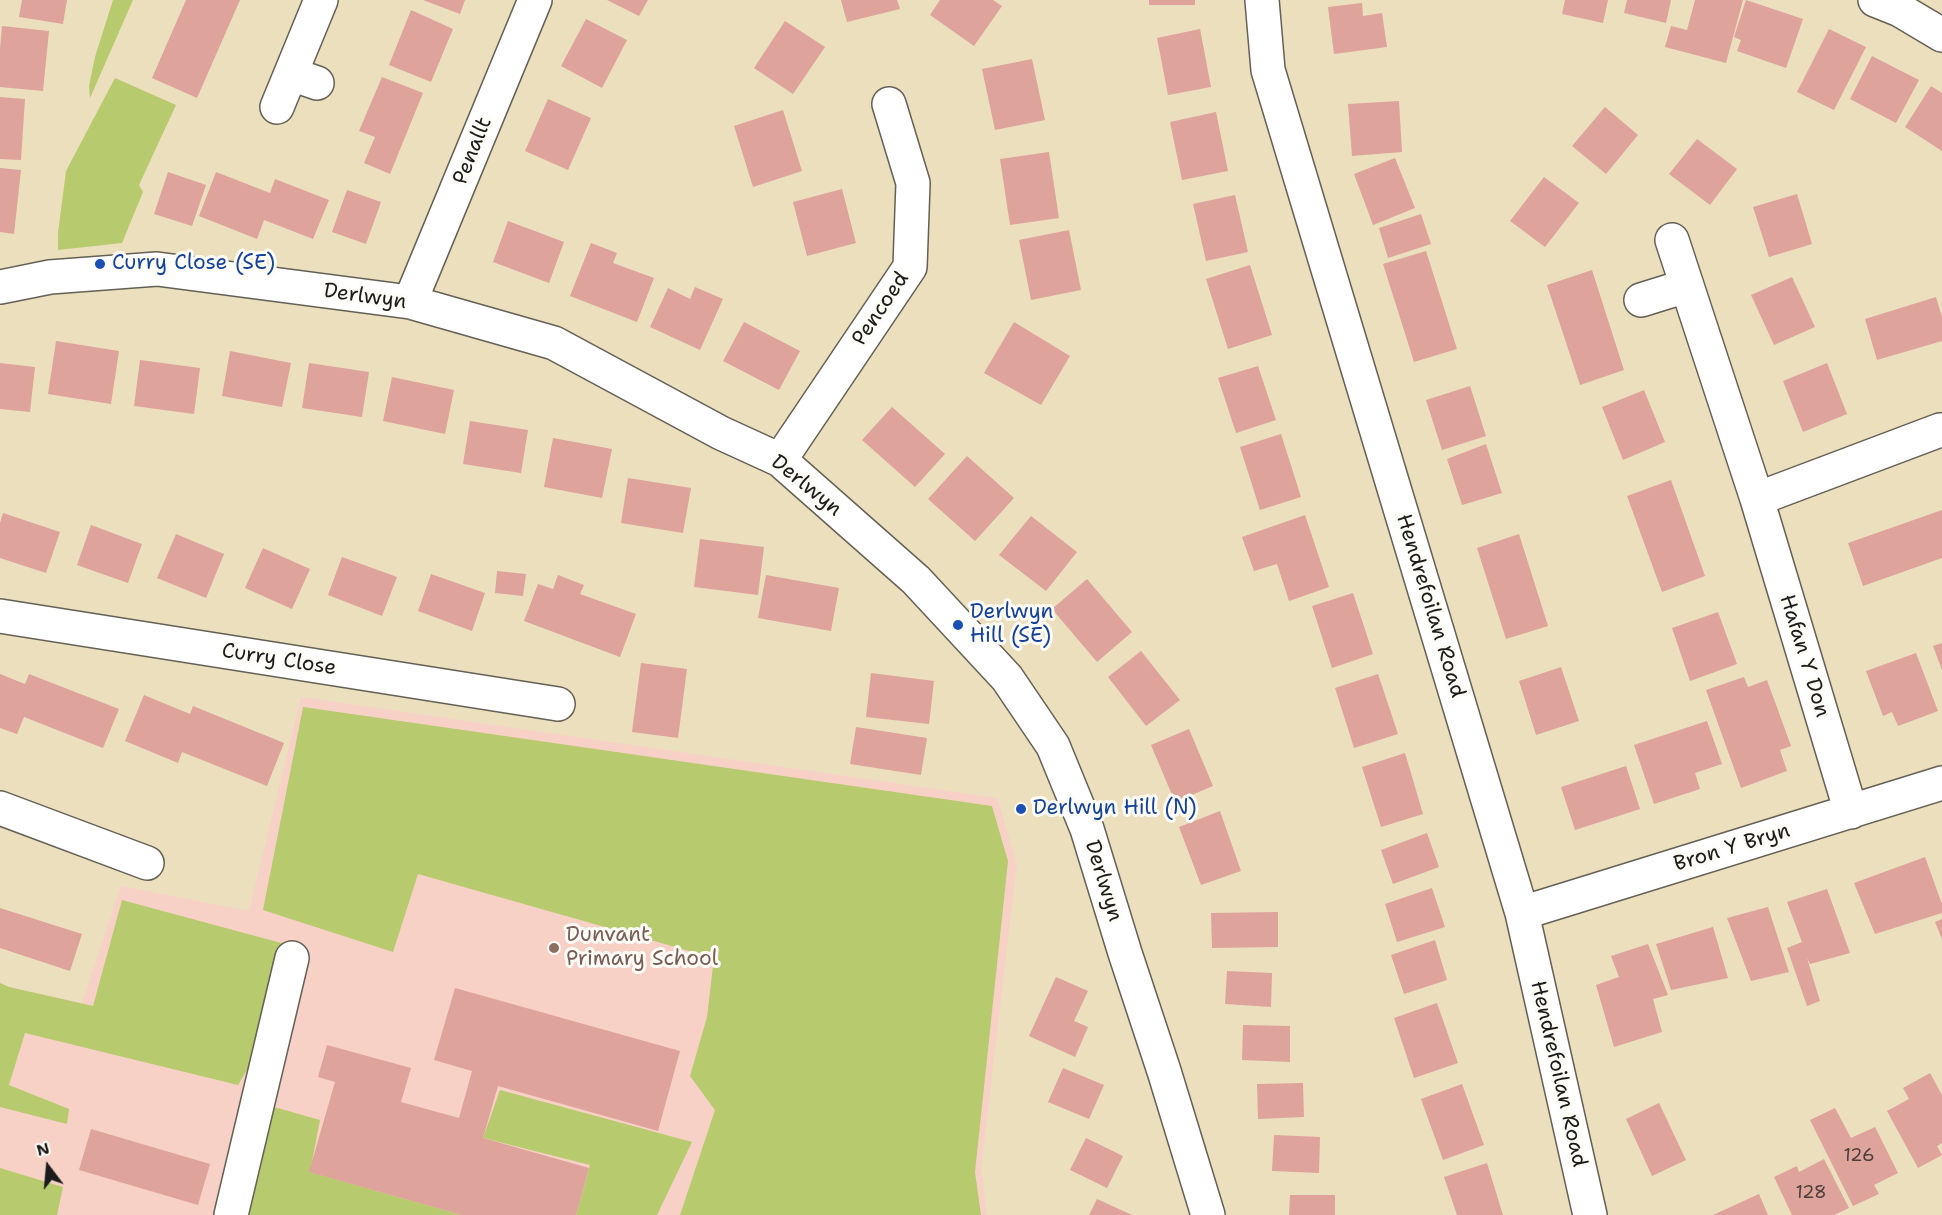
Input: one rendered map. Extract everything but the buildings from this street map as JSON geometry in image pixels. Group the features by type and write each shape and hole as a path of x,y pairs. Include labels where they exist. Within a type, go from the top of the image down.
{"street":[{"path":"278,107 304,78 321,0"},
{"name":"Penallt","path":"410,302 535,0"},
{"name":"Hendrefoilan Road","path":"1262,0 1268,70 1522,913 1590,1215"},
{"path":"1875,0 1900,10 1942,35"},
{"name":"Pencoed","path":"780,460 910,267 913,183 889,104"},
{"name":"Hafan Y Don","path":"1672,240 1757,499 1851,812"},
{"name":"Derlwyn","path":"0,287 50,277 157,269 410,302 554,343 721,433 780,460 915,580 1007,678 1053,746 1087,829 1208,1215"},
{"path":"1641,300 1686,286"},
{"path":"1757,499 1937,423"},
{"name":"Curry Close","path":"0,616 558,704"},
{"name":"Bron Y Bryn","path":"1522,913 1942,783"},
{"path":"0,808 147,863"},
{"path":"231,1215 292,958"}],"shaded area":[{"name":"Dunvant Primary School","path":"301,697 997,798 1017,864 981,1169 987,1215 0,1215 0,985 82,1003 121,886 249,911"}],"green space":[{"path":"113,0 133,0 90,98 89,86 95,57"},
{"path":"115,78 176,105 139,185 143,192 122,243 58,250 66,171"},
{"path":"303,707 992,806 1008,861 975,1172 981,1215 680,1215 715,1110 690,1076 707,1017 714,958 418,874 393,952 263,910"},
{"path":"122,900 285,944 255,1056 238,1085 25,1033 9,1085 69,1109 67,1124 0,1107 0,983 93,1006"},
{"path":"500,1090 692,1142 657,1215 576,1215 590,1165 483,1138"},
{"path":"274,1107 320,1120 310,1172 462,1215 245,1215"},
{"path":"0,1168 63,1187 57,1215 0,1215"}],"place":[{"name":"Curry Close (SE)","path":"100,264"},
{"name":"Derlwyn Hill (SE)","path":"958,625"},
{"name":"Derlwyn Hill (N)","path":"1021,809"},
{"name":"Dunvant Primary School","path":"554,948"}]}
